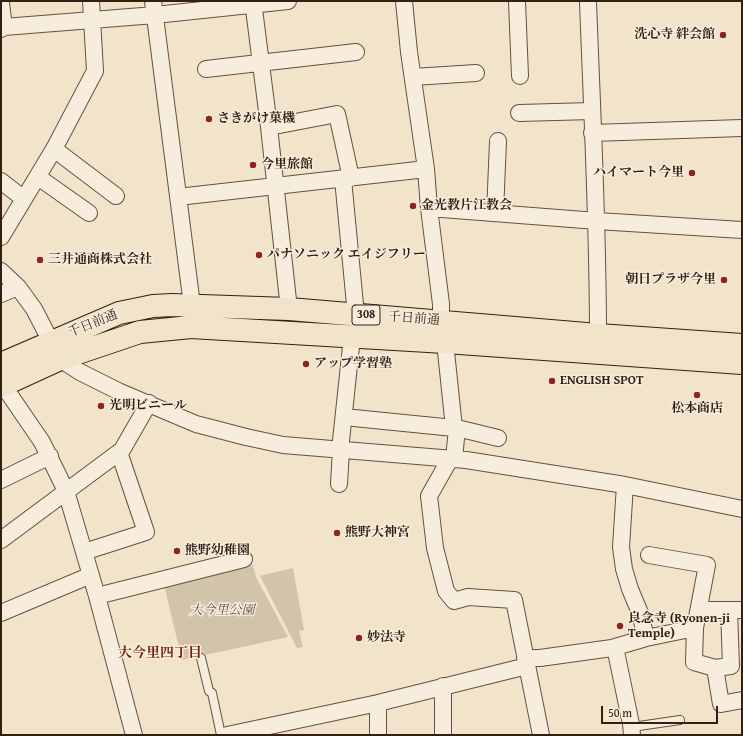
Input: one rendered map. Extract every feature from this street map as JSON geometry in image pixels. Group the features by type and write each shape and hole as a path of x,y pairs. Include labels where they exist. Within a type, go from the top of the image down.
{"highway":[{"name":"千日前通","path":"2,379 119,313 153,306 289,310 356,315 443,332 742,363"},
{"name":"千日前通","path":"55,350 140,332 191,327 352,336 443,332 598,335 742,345"}],"street":[{"path":"1,236 54,149 95,71 90,1"},
{"path":"1,3 2,28 92,20 154,8 288,1"},
{"path":"404,1 426,169 443,332 456,428 452,459 429,496 435,548 446,591 454,601 468,597 514,600 542,735"},
{"path":"517,1 520,76"},
{"path":"588,1 592,133 597,222 598,335"},
{"path":"253,3 276,185 289,310"},
{"path":"154,8 192,306"},
{"path":"206,70 356,52"},
{"path":"413,77 476,73"},
{"path":"519,113 592,111"},
{"path":"269,127 337,114 347,179 356,315"},
{"path":"592,133 742,128"},
{"path":"495,213 498,142"},
{"path":"54,149 116,196"},
{"path":"178,197 426,169"},
{"path":"38,177 89,213"},
{"path":"1,181 24,199"},
{"path":"429,208 597,222 742,230"},
{"path":"1,271 18,287 34,309 55,350 80,372 118,391 196,424 246,438 283,444 452,459 625,485 742,509"},
{"path":"1,294 18,287"},
{"path":"339,484 352,336"},
{"path":"2,379 42,442 66,491 97,596 134,735"},
{"path":"1,540 122,450 149,403"},
{"path":"344,417 456,428 498,438"},
{"path":"84,552 146,532 119,452"},
{"path":"1,480 50,456"},
{"path":"625,485 621,547 624,569 640,613 646,638"},
{"path":"649,555 707,565 695,628 694,662 715,668 731,666 736,610 699,610"},
{"path":"97,596 244,559"},
{"path":"1,613 91,575"},
{"path":"228,735 438,689 443,686 540,658 615,647 646,638 695,628"},
{"path":"615,647 632,731"},
{"path":"715,668 721,704 742,700"},
{"path":"443,686 443,735"},
{"path":"378,703 378,735"}],"lane":[{"path":"201,658 208,691 212,693 228,735"},
{"path":"632,731 680,720"}],"green space":[{"name":"大今里公園","path":"252,563 256,577 288,637 182,660 164,585"},
{"path":"293,568 304,630 299,631 303,647 297,648 260,576"}],"place":[{"name":"洗心寺 絆会館","path":"723,35"},
{"name":"さきがけ菓機","path":"209,119"},
{"name":"今里旅館","path":"253,165"},
{"name":"ハイマート今里","path":"692,173"},
{"name":"金光教片江教会","path":"413,206"},
{"name":"パナソニック エイジフリー","path":"259,255"},
{"name":"三井通商株式会社","path":"40,260"},
{"name":"朝日プラザ今里","path":"724,280"},
{"name":"アップ学習塾","path":"306,364"},
{"name":"ENGLISH SPOT","path":"552,381"},
{"name":"松本商店","path":"697,395"},
{"name":"光明ビニール","path":"101,406"},
{"name":"熊野大神宮","path":"337,533"},
{"name":"熊野幼稚園","path":"177,551"},
{"name":"良念寺 (Ryonen-ji Temple)","path":"620,626"},
{"name":"妙法寺","path":"359,638"}],"district":[{"name":"大今里四丁目","path":"160,653"}]}
